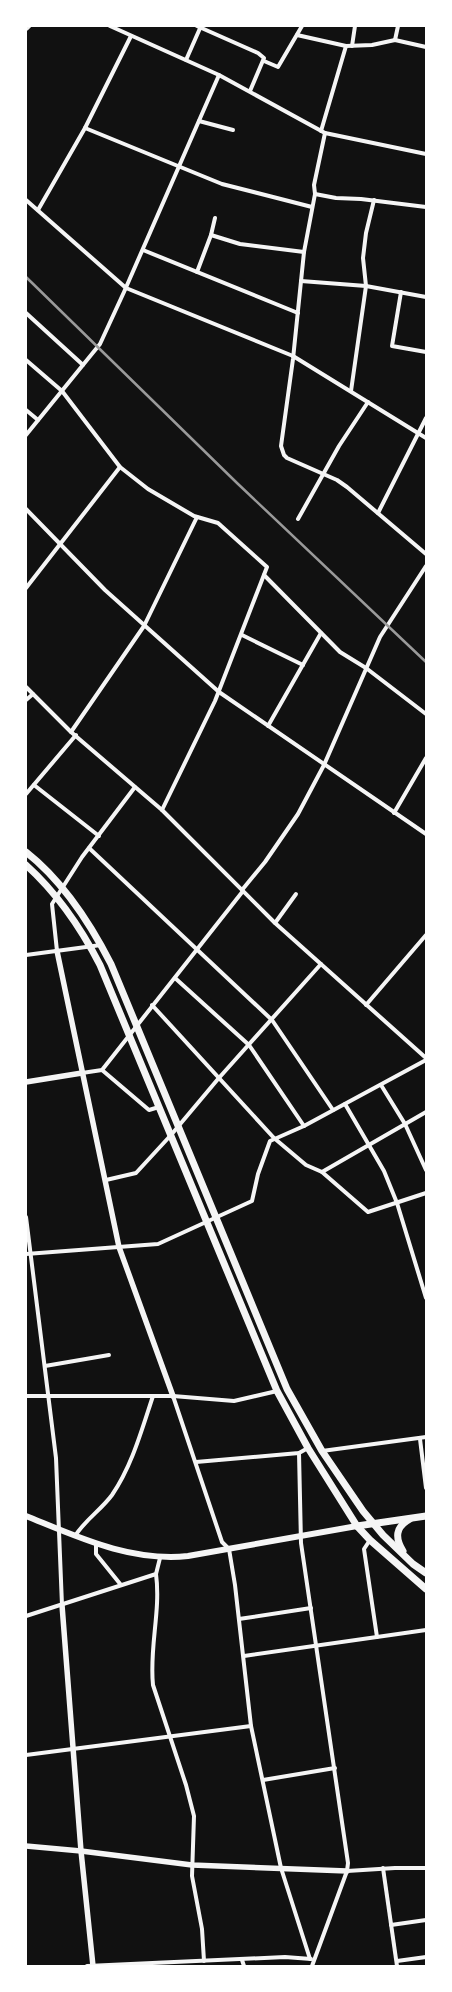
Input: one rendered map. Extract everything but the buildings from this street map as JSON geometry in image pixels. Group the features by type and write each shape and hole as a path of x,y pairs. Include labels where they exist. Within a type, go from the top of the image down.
{"main road":[{"path":"26,852 62,889 83,915 111,964 136,1028 287,1389 322,1451 373,1523 413,1564 426,1573"},
{"path":"26,865 57,897 90,947 159,1107 277,1391 308,1448 357,1526 370,1540 426,1589"},
{"path":"26,1516 96,1544 138,1555 160,1558 188,1556 373,1523 426,1516"},
{"path":"413,1564 401,1548 396,1537 402,1525 414,1518"}],"street":[{"path":"110,26 219,75 323,132 426,154"},
{"path":"186,60 200,27 258,53 264,58 264,61 278,67 302,26"},
{"path":"352,46 354,26"},
{"path":"395,40 398,26"},
{"path":"298,35 346,46 372,45 395,40 426,47"},
{"path":"38,210 85,128 131,36"},
{"path":"346,46 323,132 314,185 315,194 304,252 294,356 282,446 283,452 287,458 323,473 347,487 426,554"},
{"path":"250,91 264,61"},
{"path":"26,435 100,344 143,250 219,75"},
{"path":"199,121 233,130"},
{"path":"85,128 222,184 312,207"},
{"path":"315,194 336,198 374,200 426,207"},
{"path":"26,200 126,288 294,356 426,438"},
{"path":"351,391 366,286 364,258 366,234 374,200"},
{"path":"197,272 211,235 215,218"},
{"path":"211,235 240,244 304,252"},
{"path":"143,250 298,313"},
{"path":"301,281 366,286 426,297"},
{"path":"401,292 392,346 426,352"},
{"path":"26,313 83,365"},
{"path":"26,360 62,391 120,467 148,488 197,516 218,523 267,567 219,692 162,810"},
{"path":"298,519 323,473 368,402"},
{"path":"26,410 38,420"},
{"path":"378,513 426,418"},
{"path":"26,588 120,467"},
{"path":"26,509 104,590 219,692 426,834"},
{"path":"71,732 144,626 197,516"},
{"path":"26,1082 102,1070 243,891 292,825 324,764 385,628 426,566"},
{"path":"264,575 340,652 366,668 426,714"},
{"path":"268,726 321,633"},
{"path":"242,635 303,665"},
{"path":"26,687 71,732 162,810 275,923 426,1059 304,1126 270,1141 258,1174 252,1201 158,1244 28,1254"},
{"path":"26,700 32,694"},
{"path":"26,794 76,735"},
{"path":"394,813 426,758"},
{"path":"34,784 99,836"},
{"path":"135,787 90,848 52,904 57,951 119,1247 173,1396 222,1542 229,1549 252,1726 262,1780 281,1868 312,1959 312,1966"},
{"path":"90,848 272,1020 333,1110"},
{"path":"275,923 296,894"},
{"path":"366,1004 424,941 426,935"},
{"path":"26,955 101,945"},
{"path":"106,1180 136,1173 171,1136 218,1079 321,964"},
{"path":"175,978 249,1045 304,1126"},
{"path":"152,1005 218,1079 274,1138 306,1165 322,1172 368,1212 426,1193"},
{"path":"102,1070 149,1110 159,1107"},
{"path":"381,1085 405,1124 426,1170"},
{"path":"344,1104 370,1145 384,1171 397,1203 426,1298"},
{"path":"322,1172 426,1112"},
{"path":"26,1217 28,1254 45,1366 57,1474 62,1605 81,1851 94,1966"},
{"path":"421,1283 426,1283"},
{"path":"45,1366 109,1355"},
{"path":"26,1396 173,1396 234,1401 277,1391"},
{"path":"75,1536 111,1496 123,1476 153,1396"},
{"path":"420,1438 426,1488"},
{"path":"322,1451 426,1438"},
{"path":"196,1462 299,1453 308,1448"},
{"path":"299,1453 300,1536 348,1863 347,1871 312,1959"},
{"path":"370,1540 364,1549 377,1637"},
{"path":"96,1544 96,1554 121,1585"},
{"path":"160,1558 156,1574 158,1598 151,1669 156,1699 186,1785 194,1816 195,1828 192,1865 196,1901 202,1929 204,1961"},
{"path":"26,1616 156,1574"},
{"path":"239,1619 311,1608"},
{"path":"244,1656 426,1630"},
{"path":"26,1755 170,1738 252,1726"},
{"path":"262,1780 335,1768"},
{"path":"26,1846 81,1851 192,1865 347,1871 383,1868 426,1868"},
{"path":"383,1868 397,1964 426,1957"},
{"path":"391,1925 426,1920"},
{"path":"87,1966 173,1964 285,1957 312,1959"},
{"path":"242,1960 244,1966"}],"railway":[{"path":"26,277 237,483 426,662"}]}
